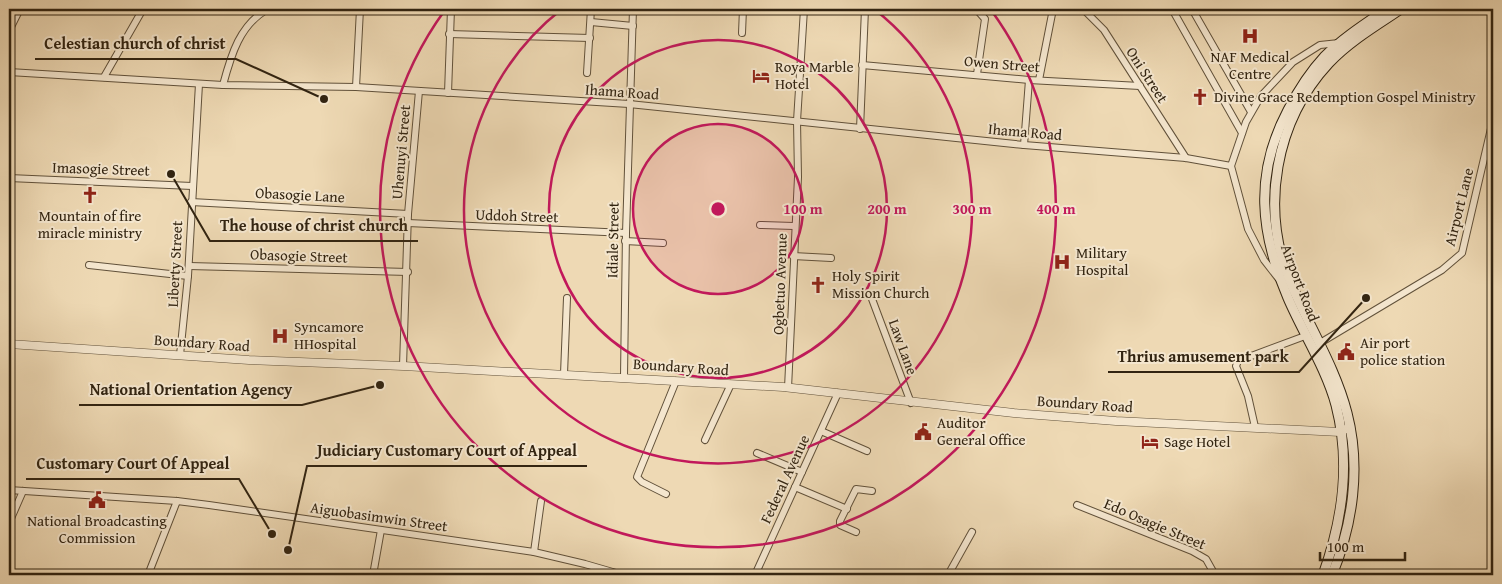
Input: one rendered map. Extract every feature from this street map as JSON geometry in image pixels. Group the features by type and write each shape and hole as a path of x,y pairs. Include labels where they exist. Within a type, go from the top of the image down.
{"main road":[{"name":"Airport Road","path":"1323,575 1341,516 1344,450 1336,405 1305,336 1286,282 1274,210 1275,180 1281,150 1298,108 1312,84 1343,45 1387,9"},
{"name":"Airport Road","path":"1343,45 1401,9"},
{"name":"Airport Road","path":"1286,282 1320,343 1340,392 1350,428 1354,455 1353,499 1345,537 1332,575"}],"street":[{"path":"9,31 20,9"},
{"path":"104,77 143,9"},
{"path":"223,85 231,54 237,42 246,28 268,9"},
{"path":"356,87 360,9"},
{"path":"448,93 451,9"},
{"path":"587,73 591,9"},
{"name":"Idiale Street","path":"624,377 629,104 633,9"},
{"path":"742,33 743,9"},
{"name":"Ogbetuo Avenue","path":"788,388 794,226 798,177 797,121 804,9"},
{"path":"860,129 865,9"},
{"path":"958,9 978,12 985,19 978,74"},
{"path":"1039,80 1053,9"},
{"name":"Oni Street","path":"1083,9 1104,30 1186,158"},
{"path":"1172,9 1242,133"},
{"path":"1192,9 1251,112"},
{"path":"591,22 633,26"},
{"path":"449,34 590,38"},
{"path":"1286,282 1264,260 1248,229 1231,166 1251,112 1261,96 1293,62 1320,45 1343,45"},
{"name":"Owen Street","path":"862,65 1029,80 1140,86"},
{"name":"Ihama Road","path":"9,72 199,84 356,87 629,104 1024,145 1186,158 1231,166"},
{"path":"1024,145 1029,80"},
{"name":"Liberty Street","path":"180,355 189,266 191,202 199,84"},
{"name":"Uhenuyi Street","path":"404,366 408,272 408,214 419,91"},
{"name":"Airport Lane","path":"1320,343 1442,270 1462,253 1493,120"},
{"name":"Imasogie Street","path":"9,178 192,186"},
{"name":"Obasogie Lane","path":"191,202 408,214"},
{"name":"Uddoh Street","path":"408,223 626,232"},
{"path":"760,225 794,226"},
{"path":"626,241 663,243"},
{"path":"793,256 831,258"},
{"path":"89,265 188,276"},
{"name":"Obasogie Street","path":"189,266 408,272"},
{"path":"564,374 567,298"},
{"name":"Law Lane","path":"872,299 911,403"},
{"path":"1255,427 1248,396 1236,366 1238,361 1305,336"},
{"name":"Boundary Road","path":"9,344 180,355 676,380 788,388 911,403 1116,421 1340,432 1350,428"},
{"path":"666,494 642,482 637,477 676,380"},
{"path":"705,440 732,384"},
{"name":"Federal Avenue","path":"755,575 838,393"},
{"path":"821,431 866,451"},
{"path":"757,453 802,472"},
{"path":"795,488 846,508"},
{"path":"856,532 840,525 846,508 856,489 872,491"},
{"name":"Aiguobasimwin Street","path":"9,490 176,501 534,552 623,575"},
{"path":"9,524 23,491"},
{"path":"148,575 176,501"},
{"path":"534,552 541,501"},
{"name":"Edo Osagie Street","path":"1077,505 1192,551 1206,559 1215,575"},
{"path":"373,575 381,530"},
{"path":"948,575 972,532"}],"place":[{"name":"NAF Medical Centre","path":"1250,36"},
{"name":"Roya Marble Hotel","path":"761,76"},
{"name":"Divine Grace Redemption Gospel Ministry","path":"1200,97"},
{"name":"Celestian church of christ","path":"324,99"},
{"name":"The house of christ church","path":"171,174"},
{"name":"Mountain of fire miracle ministry","path":"90,195"},
{"name":"Military Hospital","path":"1062,262"},
{"name":"Holy Spirit Mission Church","path":"818,285"},
{"name":"Thrius amusement park","path":"1366,298"},
{"name":"Syncamore HHospital","path":"280,336"},
{"name":"Air port police station","path":"1346,352"},
{"name":"National Orientation Agency","path":"380,385"},
{"name":"Auditor General Office","path":"923,432"},
{"name":"Sage Hotel","path":"1150,442"},
{"name":"National Broadcasting Commission","path":"97,500"},
{"name":"Customary Court Of Appeal","path":"272,534"},
{"name":"Judiciary Customary Court of Appeal","path":"288,550"}]}
